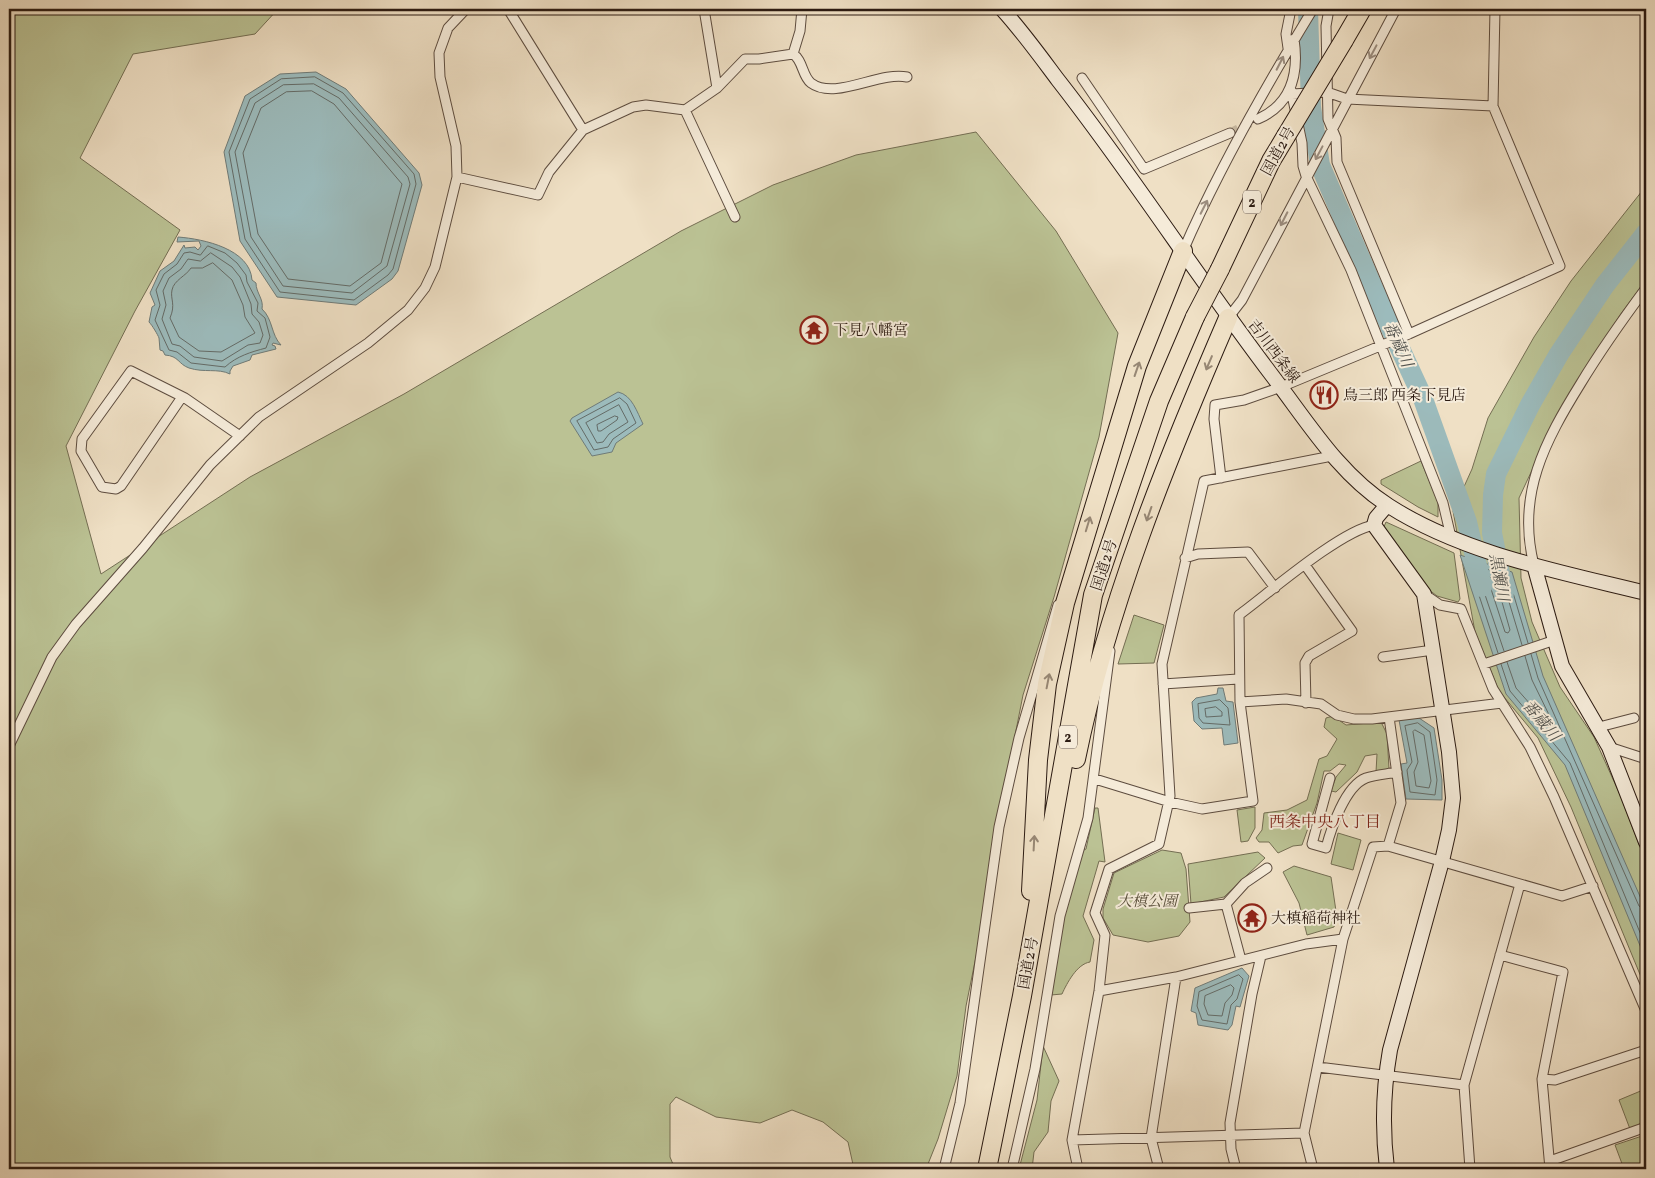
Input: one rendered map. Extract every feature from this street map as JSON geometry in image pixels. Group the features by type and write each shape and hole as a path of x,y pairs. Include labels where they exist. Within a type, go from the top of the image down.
{"highway":[{"name":"国道2号","path":"987,1169 1022,996 1093,595 1159,401 1196,317 1271,161 1362,9"},
{"path":"1022,996 1034,845 1038,760 1047,684 1065,603 1137,366 1183,251"},
{"path":"1022,996 1058,846 1084,719 1126,580 1173,445 1228,318"}],"street":[{"path":"9,746 52,658 76,624 143,548 210,465 259,418 368,343 418,300 435,267 458,177 456,146 438,65 442,40 448,28 466,9"},
{"path":"508,9 583,130"},
{"path":"707,9 717,88"},
{"path":"793,54 800,31 802,9"},
{"path":"1288,48 1286,34 1291,9"},
{"path":"1183,251 1242,132 1288,48 1313,9"},
{"path":"1329,9 1326,26 1328,119 1336,138 1337,162 1409,334"},
{"path":"1228,318 1242,300 1396,9"},
{"path":"1221,478 1214,405 1244,400 1281,387 1409,334 1560,266 1494,106 1496,9"},
{"name":"吉川西条線","path":"1006,10 1108,144 1228,318 1332,456 1362,486 1414,522 1453,538 1515,560 1646,593"},
{"path":"1294,39 1297,57 1292,93 1306,176 1351,270 1443,503 1453,538"},
{"path":"458,177 538,195 549,172 583,130 633,107 646,105 684,110 717,88 745,59 793,54 797,56 804,74 811,83 828,88 848,86 885,76 906,77"},
{"path":"1082,78 1144,169 1230,133"},
{"path":"1258,119 1292,93 1327,92 1348,99 1494,106"},
{"path":"684,110 735,217"},
{"path":"1108,144 1122,137"},
{"path":"1646,288 1613,331 1560,418 1542,455 1530,498 1529,544 1550,641 1562,666 1609,747 1646,842"},
{"path":"182,397 121,486 116,489 102,487 81,451 82,439 131,371 182,397 240,436"},
{"path":"1078,1169 1072,1140 1099,991 1105,936 1095,913 1109,869 1159,844 1170,802 1162,664 1204,481 1332,456"},
{"path":"1374,525 1376,518 1387,505"},
{"path":"1095,780 1170,802 1202,808 1253,802 1238,679 1239,616 1334,544 1365,526 1374,525"},
{"path":"1374,525 1424,594 1440,605 1462,609 1502,703 1530,747 1542,772 1646,1012"},
{"path":"1185,558 1198,554 1248,552 1275,588"},
{"path":"1305,565 1352,631 1309,656 1305,663 1306,702"},
{"path":"1012,1169 1035,1069 1060,916 1088,818 1095,780 1111,643 1126,580"},
{"path":"1387,1169 1383,1127 1386,1075 1390,1050 1450,830 1452,773 1424,594"},
{"path":"944,1169 962,1094 999,827 1019,738 1056,605 1065,603"},
{"path":"1486,663 1550,641"},
{"path":"1383,657 1433,650"},
{"path":"1163,684 1238,679"},
{"path":"1240,702 1272,699 1321,704 1337,715 1354,719 1502,703"},
{"path":"1388,716 1401,803 1388,846"},
{"path":"1599,727 1634,718"},
{"path":"1609,747 1646,759"},
{"path":"1330,778 1312,844 1326,848 1332,823 1350,794 1364,778 1397,772"},
{"path":"1314,1169 1304,1134 1343,939 1373,847 1388,846 1562,896 1593,886"},
{"path":"1189,908 1226,904 1245,883 1267,868"},
{"path":"1470,1169 1464,1085 1520,884"},
{"path":"1226,904 1241,960"},
{"path":"1099,991 1176,977 1306,944 1343,939"},
{"path":"1236,1169 1230,1137 1230,1123 1252,994 1261,956"},
{"path":"1500,956 1563,972 1542,1079 1550,1165 1646,1127"},
{"path":"1159,1169 1151,1138 1176,977"},
{"path":"1542,1079 1555,1080 1646,1050"},
{"path":"1318,1066 1464,1085"},
{"path":"1072,1140 1304,1134"}],"green space":[{"path":"9,9 278,9 255,34 133,54 80,158 180,230 135,311 66,446 101,574 250,477 404,394 681,231 773,185 856,155 976,132 1056,231 1118,333 1099,437 1054,597 1023,695 1007,776 996,858 966,1006 957,1076 938,1139 926,1169 854,1169 848,1142 823,1122 792,1110 760,1123 716,1117 676,1097 670,1104 670,1157 675,1169 9,1169"},
{"path":"1646,186 1646,280 1620,315 1561,408 1519,498 1521,578 1532,622 1560,687 1594,737 1621,797 1646,863 1646,989 1571,807 1538,738 1499,691 1475,632 1453,511 1472,469 1488,418 1534,337 1571,281"},
{"path":"1421,461 1438,502 1438,517 1381,484 1381,480"},
{"path":"1386,522 1454,553 1460,599 1458,602 1437,596 1428,589 1383,529"},
{"path":"1134,615 1164,625 1154,663 1118,664"},
{"path":"1333,716 1346,725 1381,722 1387,734 1389,769 1376,772 1377,754 1365,756 1357,772 1336,792 1331,791 1336,777 1346,765 1339,764 1330,771 1324,771 1317,803 1302,845 1293,846 1278,853 1269,842 1259,842 1256,838 1262,830 1264,813 1287,810 1307,800 1319,759 1327,756 1337,739 1324,727 1326,718"},
{"path":"1255,807 1255,828 1248,841 1241,842 1237,810"},
{"path":"1095,808 1098,808 1105,862 1099,861 1083,916 1094,940 1090,962 1085,963 1077,970 1062,994 1051,995 1056,950 1080,852 1086,849"},
{"path":"1338,833 1361,840 1353,870 1331,864"},
{"name":"大槙公園","path":"1162,850 1181,853 1186,869 1190,922 1179,936 1148,942 1113,935 1103,918 1103,909 1114,873"},
{"path":"1258,852 1265,858 1224,897 1191,904 1188,864"},
{"path":"1294,866 1331,877 1337,918 1334,927 1307,935 1299,903 1283,872"},
{"path":"1043,1046 1059,1081 1051,1101 1048,1132 1034,1152 1032,1169 1019,1169 1037,1100"},
{"path":"1643,1090 1646,1100 1646,1124 1630,1129 1619,1100"},
{"path":"1642,1136 1646,1148 1646,1169 1624,1169 1615,1145"}],"water":[{"path":"316,72 346,89 419,173 422,185 398,271 392,279 356,305 277,297 240,241 224,152 245,96 280,74"},
{"path":"178,237 212,243 235,253 243,260 249,269 252,280 256,283 262,302 262,309 266,313 275,337 281,345 273,343 272,345 276,349 252,355 250,360 233,366 230,374 221,371 189,368 176,358 165,355 160,350 159,338 149,322 152,307 155,305 150,293 160,271 174,261 184,245 185,248 195,247 198,250 201,246 199,241 177,242"},
{"path":"618,392 630,400 643,424 616,443 612,452 592,456 570,421 572,418"},
{"path":"1460,555 1512,572 1543,676 1646,910 1646,960 1565,765 1506,694"},
{"path":"1218,688 1223,688 1226,701 1233,702 1238,743 1224,745 1222,728 1202,729 1194,721 1192,702 1196,698 1217,694"},
{"path":"1419,718 1434,728 1442,780 1442,800 1406,799 1401,764 1407,763 1399,720"},
{"path":"1242,968 1249,976 1240,1007 1236,1006 1232,1025 1228,1030 1198,1025 1196,1013 1191,1011 1195,988"}],"waterway":[{"name":"番蔵川","path":"1308,9 1311,107 1320,165 1422,396 1467,522 1482,587"},
{"name":"黒瀬川","path":"1504,593 1492,533 1493,495 1496,474 1530,405 1559,354 1605,285 1646,233"}],"tunnel":[{"path":"1230,133 1258,119"}],"place":[{"name":"下見八幡宮","path":"814,330"},
{"name":"鳥三郎 西条下見店","path":"1324,395"},
{"name":"大槙稲荷神社","path":"1252,918"}],"district":[{"name":"西条中央八丁目","path":"1325,821"}]}
